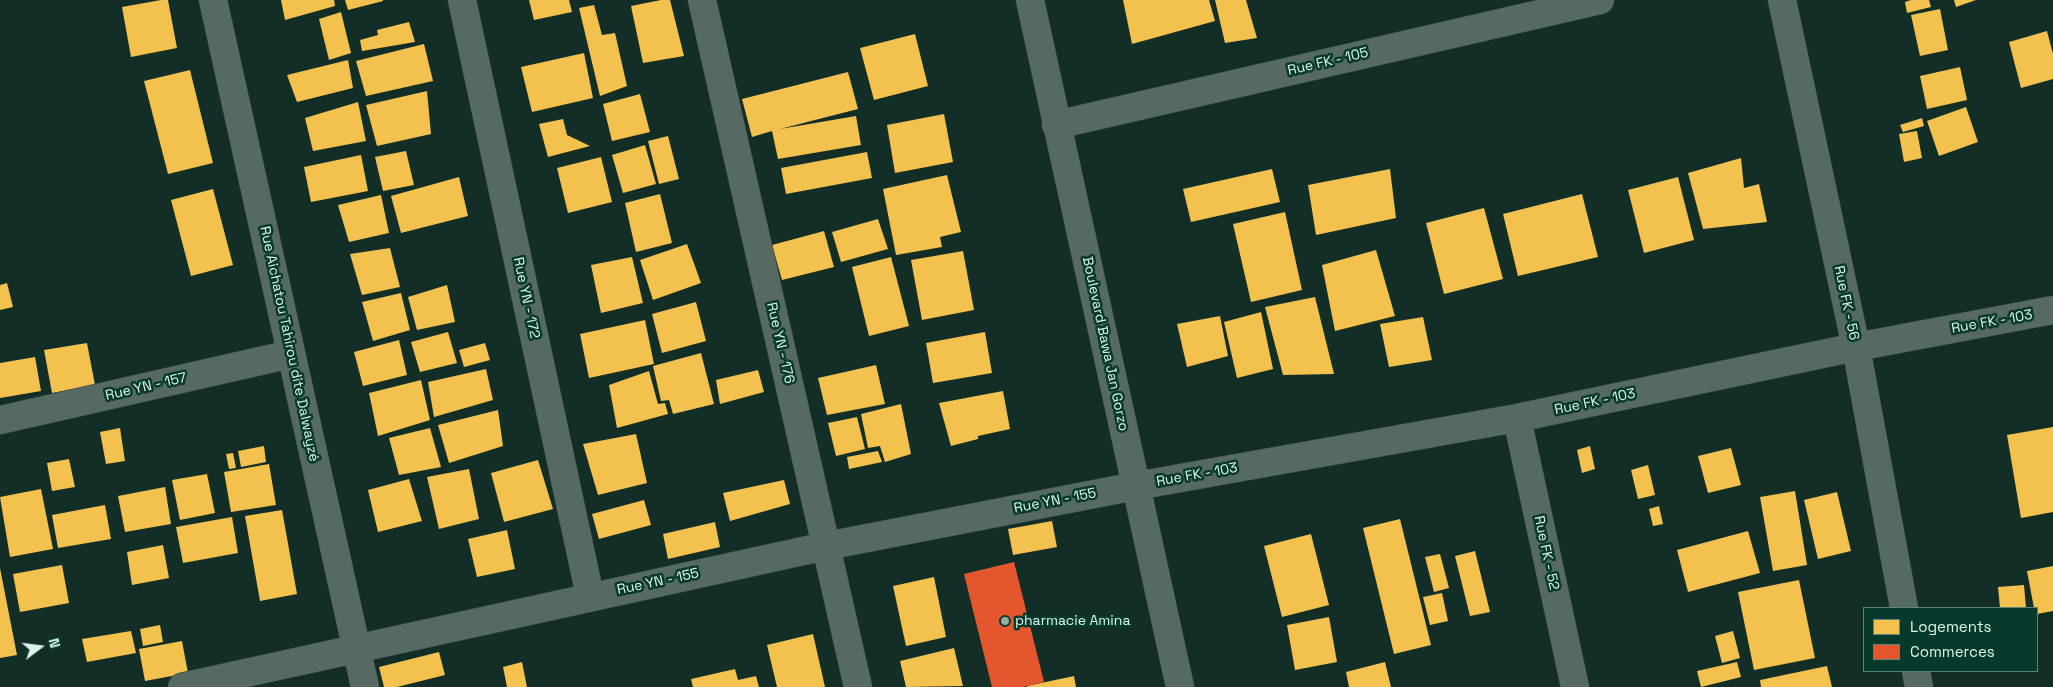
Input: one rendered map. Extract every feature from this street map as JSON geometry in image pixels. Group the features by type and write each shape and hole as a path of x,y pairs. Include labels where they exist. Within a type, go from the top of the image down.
{"street":[{"name":"Rue Aichatou Tahirou dite Dalwayzé","path":"213,0 365,687"},
{"name":"Rue YN - 172","path":"462,0 590,596"},
{"name":"Rue YN - 176","path":"702,0 858,687"},
{"name":"Boulevard Bawa Jan Gorzo","path":"1030,0 1180,687"},
{"name":"Rue FK - 105","path":"1056,125 1600,0"},
{"name":"Rue FK - 56","path":"1782,0 1856,347 1904,607"},
{"name":"Rue FK - 103","path":"1136,486 1517,418 1856,347 2053,310"},
{"name":"Rue YN - 157","path":"0,420 291,354"},
{"name":"Rue FK - 52","path":"1517,418 1575,687"},
{"name":"Rue YN - 155","path":"182,687 590,596 826,546 1136,486"},
{"path":"1916,672 1919,687"}],"building: Logements":[{"path":"168,0 177,48 131,57 122,7"},
{"path":"281,0 334,0 335,6 285,20"},
{"path":"345,0 383,0 383,1 348,10"},
{"path":"529,0 569,0 572,12 534,20"},
{"path":"670,0 684,56 643,63 631,6"},
{"path":"1123,0 1209,0 1215,21 1132,44"},
{"path":"1215,0 1246,0 1257,38 1225,43"},
{"path":"1929,0 1931,7 1907,13 1905,2"},
{"path":"1954,0 1976,0 1956,7"},
{"path":"594,5 602,35 615,33 627,86 600,96 579,8"},
{"path":"1940,9 1948,50 1920,56 1911,15"},
{"path":"341,12 351,53 329,60 319,19"},
{"path":"409,22 415,42 362,51 360,40 378,35 377,30"},
{"path":"2047,31 2053,54 2053,79 2021,88 2009,42"},
{"path":"915,34 928,86 874,100 860,48"},
{"path":"424,44 433,81 366,96 356,61"},
{"path":"584,53 593,98 532,112 521,67"},
{"path":"348,60 353,88 297,102 287,75"},
{"path":"1960,67 1967,100 1927,109 1920,76"},
{"path":"190,70 213,163 168,174 144,81"},
{"path":"848,72 858,109 780,129 856,116 861,145 778,159 772,131 752,137 742,99"},
{"path":"427,91 431,134 377,146 366,105"},
{"path":"640,94 650,132 612,141 603,104"},
{"path":"358,102 366,141 313,151 305,118"},
{"path":"1966,107 1978,142 1939,156 1927,121"},
{"path":"944,114 953,162 895,173 887,125"},
{"path":"1922,118 1924,126 1903,132 1900,125"},
{"path":"563,119 567,135 590,146 548,157 539,124"},
{"path":"1917,131 1922,158 1904,162 1899,134"},
{"path":"668,136 679,179 659,184 648,141"},
{"path":"645,145 656,184 623,193 612,155"},
{"path":"406,151 414,185 383,191 375,157"},
{"path":"867,152 872,178 786,194 781,168"},
{"path":"361,155 368,191 311,202 304,167"},
{"path":"601,157 612,202 568,213 557,168"},
{"path":"1741,158 1744,188 1759,184 1767,222 1703,229 1688,173"},
{"path":"1272,169 1280,202 1191,222 1183,189"},
{"path":"1390,169 1396,218 1316,235 1308,185"},
{"path":"947,175 961,232 940,237 942,247 896,255 883,189"},
{"path":"459,177 468,216 401,233 391,196"},
{"path":"1678,177 1694,240 1644,253 1628,190"},
{"path":"213,189 233,265 191,276 171,200"},
{"path":"660,194 672,243 636,252 625,203"},
{"path":"1582,194 1598,257 1518,276 1503,214"},
{"path":"381,195 389,233 349,242 338,205"},
{"path":"1484,208 1503,279 1444,294 1426,223"},
{"path":"1285,212 1302,290 1251,302 1233,224"},
{"path":"878,219 888,249 841,262 832,232"},
{"path":"824,231 834,267 782,280 772,245"},
{"path":"687,244 701,283 653,300 640,260"},
{"path":"390,248 400,287 362,295 350,254"},
{"path":"1376,250 1395,316 1335,331 1322,265"},
{"path":"963,251 974,310 922,320 911,260"},
{"path":"632,257 643,303 601,313 591,265"},
{"path":"891,257 909,326 869,336 852,267"},
{"path":"7,283 13,307 0,310 0,285"},
{"path":"447,285 455,322 417,330 408,297"},
{"path":"401,293 410,330 373,341 362,302"},
{"path":"1315,297 1334,374 1283,375 1265,307"},
{"path":"696,302 706,341 662,353 652,314"},
{"path":"1261,312 1273,369 1237,378 1224,322"},
{"path":"1220,316 1228,356 1187,367 1177,324"},
{"path":"1423,317 1432,360 1389,367 1380,324"},
{"path":"645,320 654,364 589,378 580,334"},
{"path":"448,332 457,363 420,372 411,342"},
{"path":"985,332 992,373 933,383 926,343"},
{"path":"399,340 407,375 363,386 354,352"},
{"path":"87,343 95,385 52,393 44,350"},
{"path":"485,343 490,360 464,367 459,350"},
{"path":"701,353 714,404 673,414 669,400 661,401 653,366"},
{"path":"35,357 41,391 0,398 0,363"},
{"path":"876,365 885,404 827,415 818,378"},
{"path":"486,369 493,400 434,417 428,382"},
{"path":"758,370 764,392 720,404 716,380"},
{"path":"649,371 658,404 665,403 668,414 617,428 609,385"},
{"path":"421,380 430,420 378,436 369,393"},
{"path":"1003,391 1010,429 978,436 978,439 951,446 939,403"},
{"path":"901,404 911,454 885,462 880,446 868,448 861,414"},
{"path":"498,410 503,446 449,463 438,425"},
{"path":"857,417 865,449 836,456 828,423"},
{"path":"2053,427 2053,512 2021,518 2007,435"},
{"path":"120,428 125,461 106,464 100,432"},
{"path":"430,428 441,467 399,475 389,438"},
{"path":"636,434 647,483 598,495 583,444"},
{"path":"264,446 266,462 241,467 238,451"},
{"path":"1590,446 1595,469 1582,473 1577,450"},
{"path":"1731,448 1741,485 1708,493 1698,456"},
{"path":"878,451 882,462 849,469 847,457"},
{"path":"233,453 236,468 229,469 226,454"},
{"path":"69,459 75,487 52,491 47,463"},
{"path":"538,460 553,509 504,522 491,473"},
{"path":"269,464 276,505 231,512 224,472"},
{"path":"1648,465 1655,495 1638,499 1631,470"},
{"path":"469,469 479,519 439,529 427,477"},
{"path":"207,474 215,513 180,520 172,480"},
{"path":"409,479 422,521 378,532 368,490"},
{"path":"784,480 790,504 730,521 723,493"},
{"path":"165,487 171,524 125,532 118,496"},
{"path":"41,489 53,549 10,557 0,497"},
{"path":"1795,491 1807,565 1773,571 1760,497"},
{"path":"1837,492 1851,551 1818,559 1804,500"},
{"path":"644,500 651,525 599,539 592,514"},
{"path":"105,505 111,539 58,548 52,515"},
{"path":"1659,506 1663,524 1653,526 1649,509"},
{"path":"282,510 297,594 260,601 245,516"},
{"path":"232,517 238,553 183,563 176,527"},
{"path":"1400,519 1431,645 1394,654 1363,528"},
{"path":"1052,521 1057,547 1013,555 1008,529"},
{"path":"715,522 720,547 668,559 663,534"},
{"path":"507,530 515,569 477,577 468,539"},
{"path":"1748,531 1760,573 1688,592 1677,550"},
{"path":"1311,534 1329,605 1282,617 1264,546"},
{"path":"163,545 169,578 132,585 127,552"},
{"path":"1475,551 1490,612 1470,616 1455,556"},
{"path":"1440,554 1449,588 1434,592 1425,557"},
{"path":"62,565 69,603 20,612 13,574"},
{"path":"2053,566 2053,611 2038,614 2038,607 2034,607 2027,571"},
{"path":"0,568 17,655 0,658"},
{"path":"934,577 946,637 906,646 893,586"},
{"path":"1799,580 1815,658 1754,670 1738,592"},
{"path":"2024,585 2026,607 2000,607 1998,587"},
{"path":"1442,593 1448,621 1430,625 1423,597"},
{"path":"1329,617 1337,662 1295,670 1287,625"},
{"path":"160,625 163,642 143,646 140,629"},
{"path":"131,631 136,653 87,662 82,639"},
{"path":"1733,631 1740,658 1722,663 1715,636"},
{"path":"813,634 825,687 777,687 767,645"},
{"path":"182,641 188,673 145,681 139,649"},
{"path":"954,648 963,686 906,687 900,661"},
{"path":"439,652 445,675 397,687 384,687 379,667"},
{"path":"522,662 527,687 507,687 503,667"},
{"path":"1385,662 1391,687 1349,687 1346,672"},
{"path":"1737,662 1741,677 1701,687 1697,671"},
{"path":"1827,666 1832,687 1761,687 1760,680"},
{"path":"735,669 738,680 756,676 759,687 693,687 691,679"},
{"path":"1074,676 1076,687 1027,687 1027,686"}],"building: Commerces":[{"path":"1014,562 1044,682 1023,687 992,687 964,574"}],"place":[{"name":"pharmacie Amina","path":"1005,621"}]}
